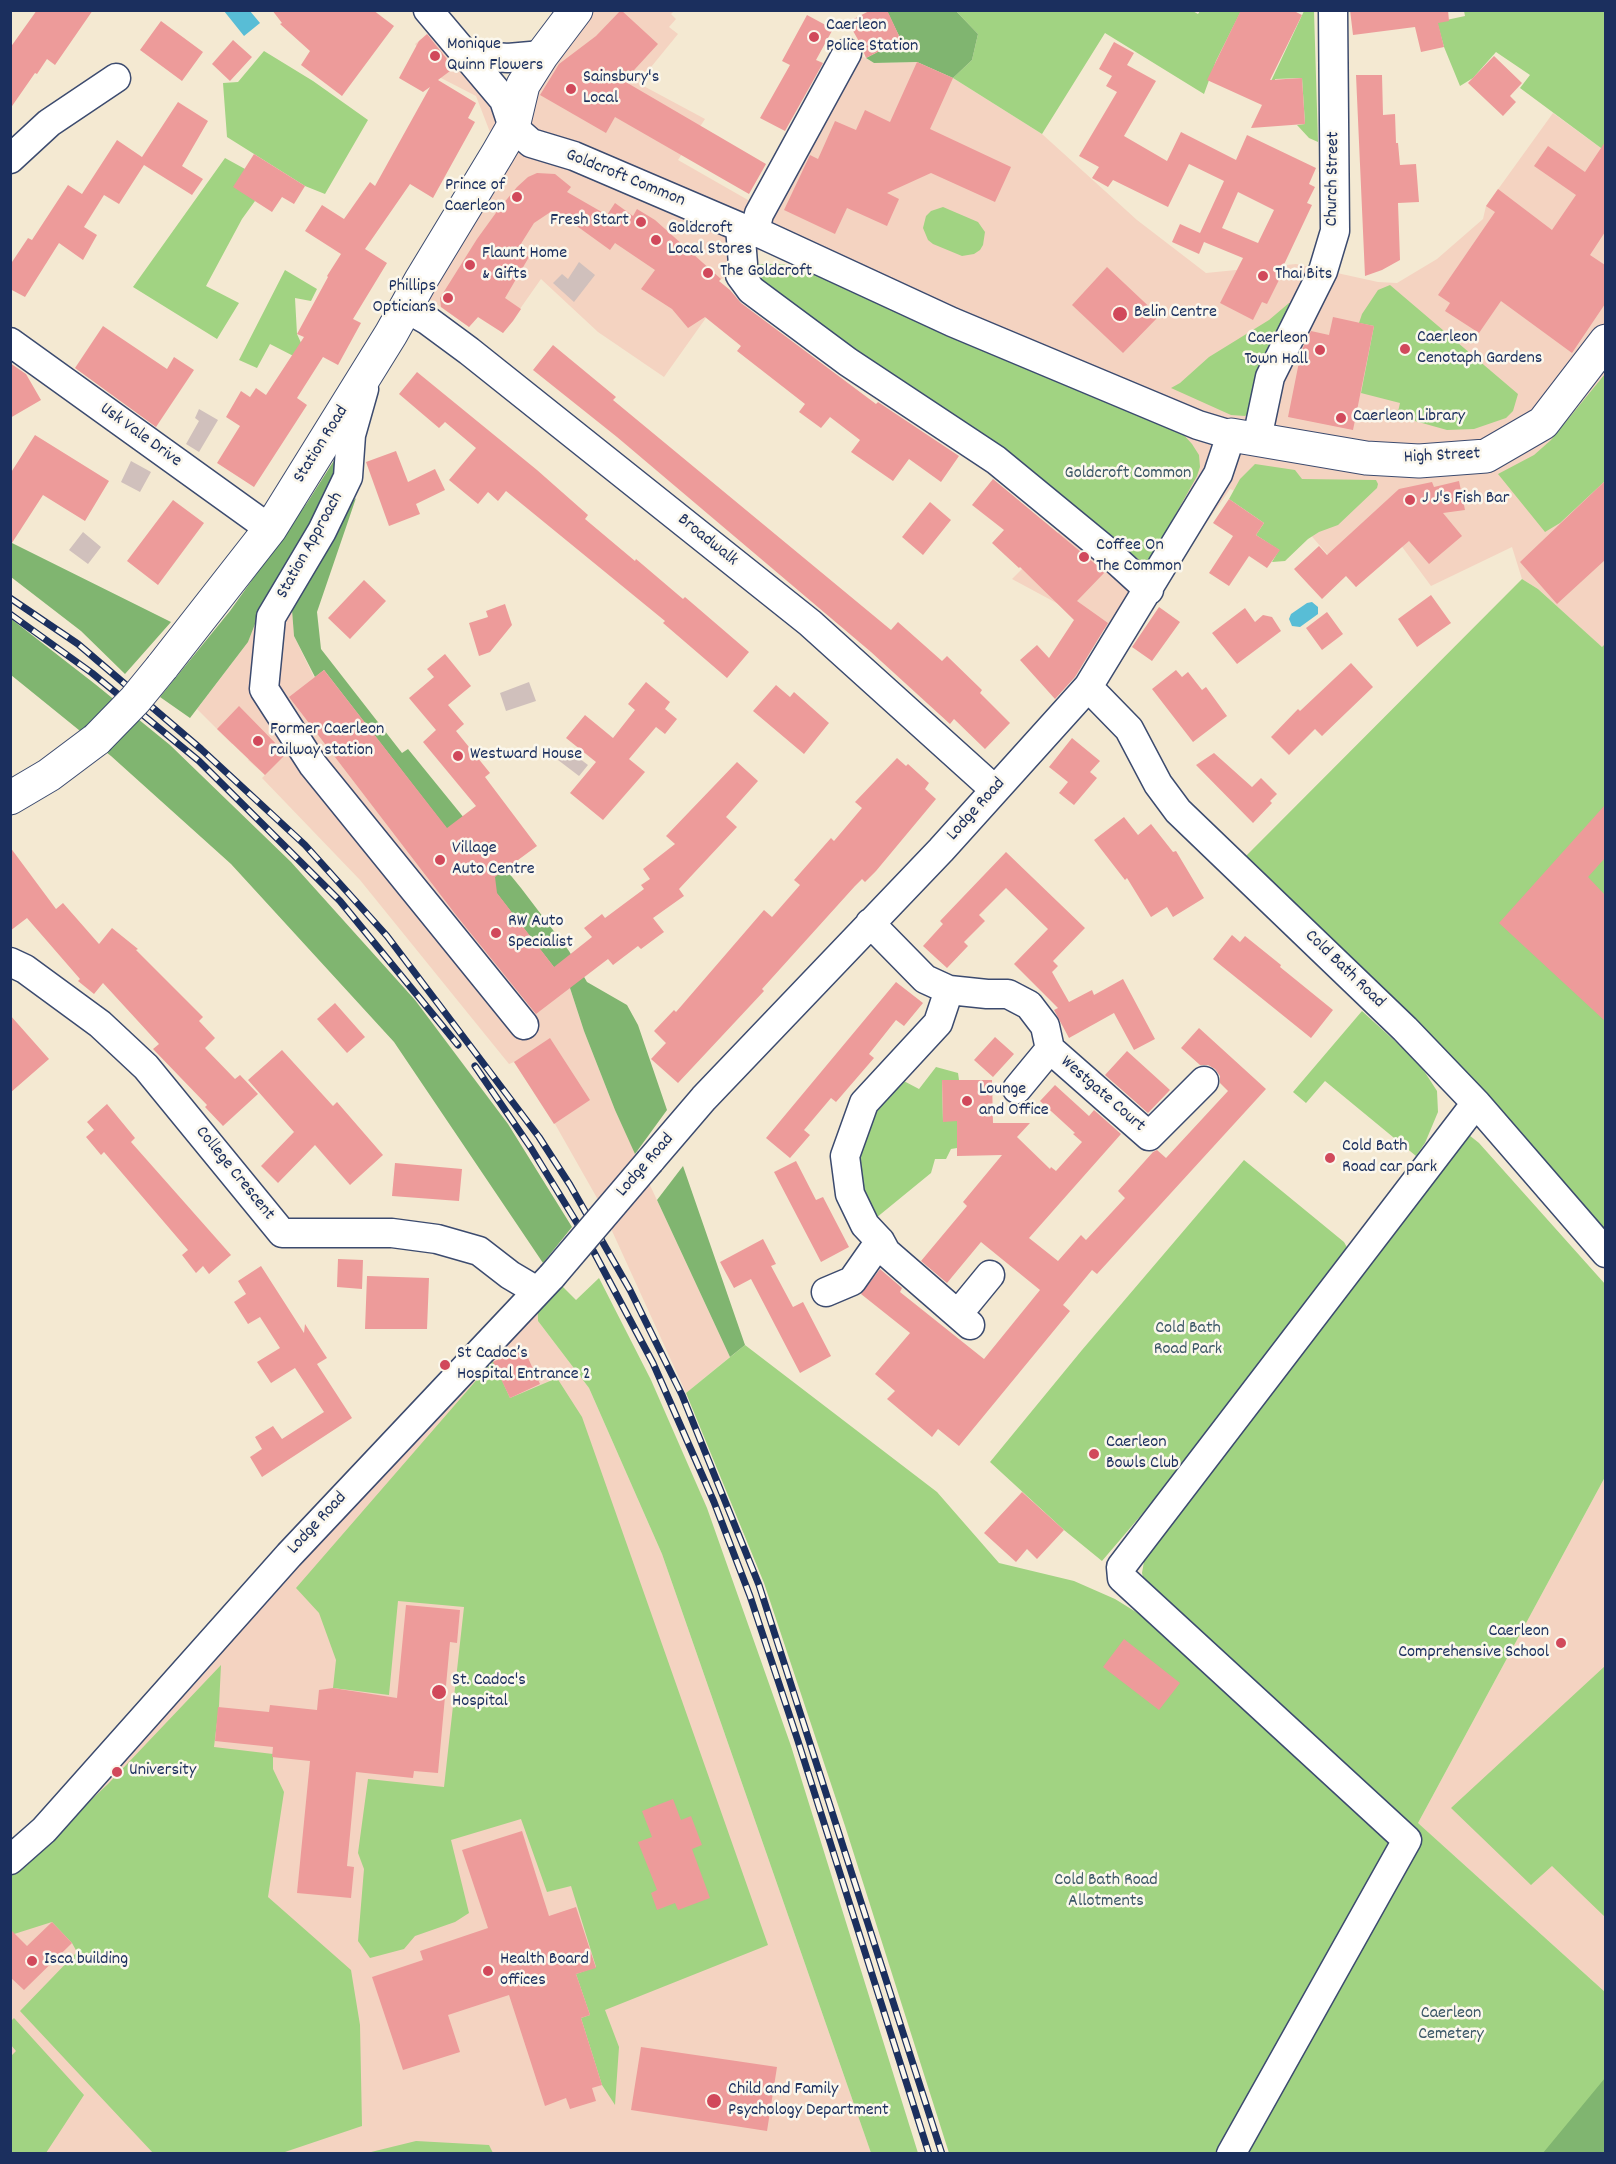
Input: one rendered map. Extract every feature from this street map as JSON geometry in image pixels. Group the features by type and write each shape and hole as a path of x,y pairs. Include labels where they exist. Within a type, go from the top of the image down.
{"main road":[{"name":"Station Road","path":"10,798 49,775 97,739 135,700 270,529 406,308 513,127 523,85 576,10"},
{"name":"High Street","path":"1242,437 1366,458 1419,461 1486,456 1543,423 1605,341"}],"street":[{"path":"428,10 504,100 513,127"},
{"name":"Church Street","path":"1242,437 1258,429 1270,377 1323,271 1335,231 1333,10"},
{"path":"847,53 759,214 748,229 740,275 751,290 848,362 996,460 1103,548 1149,590"},
{"path":"464,55 508,58 542,55"},
{"path":"10,159 49,123 116,78"},
{"name":"Goldcroft Common","path":"513,127 531,143 574,156 748,229 952,321 1198,425 1242,437"},
{"name":"Broadwalk","path":"406,308 427,320 469,351 810,623 995,790"},
{"name":"Usk Vale Drive","path":"10,342 270,529"},
{"name":"Station Approach","path":"369,369 351,435 348,477 322,531 271,617 264,689 314,765 524,1025"},
{"name":"Lodge Road","path":"10,1860 44,1830 289,1555 544,1283 704,1098 941,850 1088,687 1242,437"},
{"name":"Cold Bath Road","path":"1088,687 1130,729 1158,784 1178,811 1405,1029 1476,1103 1605,1253"},
{"name":"Westgate Court","path":"870,923 926,979 949,990 1008,994 1029,1005 1045,1026 1050,1049 1149,1136 1204,1081"},
{"name":"College Crescent","path":"15,971 100,1024 146,1067 282,1233 392,1233 436,1239 479,1251 510,1275 544,1283"},
{"path":"949,990 938,1023 864,1103 845,1156 850,1194 865,1225 880,1241 886,1252 964,1319 990,1275"},
{"name":"Westgate Court","path":"1017,1089 1050,1049"},
{"path":"1232,2154 1407,1840 1122,1578 1122,1567 1476,1103"},
{"path":"826,1292 852,1281 880,1241"}],"shaded area":[{"path":"576,11 674,11 671,14 676,19 669,27 678,34 638,83 705,119 678,160 769,212 853,51 874,63 917,62 953,78 1042,134 1137,220 1206,273 1296,264 1378,282 1397,283 1437,259 1483,219 1486,206 1553,113 1605,151 1605,650 1538,589 1522,579 1512,547 1431,586 1400,544 1384,543 1394,554 1356,587 1301,524 1272,505 1230,489 1125,640 1012,579 1076,515 767,237 751,262 717,283 708,315 664,377 598,332 541,279 503,333 478,317 469,327 425,296 498,153 476,96 441,78 415,44 440,25 504,100"},
{"path":"579,262 595,275 574,302 553,283 562,274 568,279"},
{"path":"199,409 218,420 199,452 186,444 199,421 195,418"},
{"path":"131,461 151,472 140,492 121,482"},
{"path":"83,532 101,547 88,564 69,550"},
{"path":"271,596 292,610 294,636 314,677 324,670 570,988 615,1110 730,1357 686,1393 597,1198 555,1124 514,1062 509,1064 360,880 262,778 265,775 248,760 253,755 237,739 232,744 197,709 248,642"},
{"path":"529,682 536,701 506,711 500,693"},
{"path":"567,749 588,765 579,776 558,760"},
{"name":"St. Cadoc's Hospital","path":"537,1291 538,1321 589,1388 662,1554 871,2153 11,2153 10,1860"},
{"name":"Caerleon Comprehensive School","path":"1605,1477 1605,1992 1418,1823"}],"green space":[{"path":"1191,10 1198,14 1200,11 1241,11 1216,61 1204,94 1105,33 1042,134 953,78 972,60 978,34 956,11"},
{"path":"887,11 956,11 978,34 972,60 953,78 917,62 874,63 866,58 901,40"},
{"path":"1304,11 1314,11 1318,142 1309,138 1297,125 1305,124 1302,78 1275,79 1275,95 1265,94"},
{"path":"1464,11 1605,11 1605,151 1520,88 1530,75 1496,52 1473,78 1460,86 1444,47 1437,22 1465,16"},
{"path":"264,51 313,81 368,120 325,194 305,186 227,137 223,83 238,82"},
{"path":"225,158 245,169 255,201 242,219 206,286 239,303 217,339 133,287"},
{"path":"943,207 978,222 985,232 980,250 974,254 962,256 928,240 923,228 926,216 931,211"},
{"name":"Goldcroft Common","path":"757,264 804,267 1183,434 1199,455 1200,467 1149,562 1142,562 1018,463 764,286 756,268"},
{"path":"285,270 317,289 311,301 295,298 297,334 311,365 270,344 257,368 239,360"},
{"path":"1390,285 1518,394 1513,411 1506,418 1474,429 1447,430 1397,416 1400,403 1361,393 1374,326 1359,323 1362,314 1378,290"},
{"path":"1292,303 1252,412 1245,416 1231,415 1171,388 1180,383 1209,357 1269,320"},
{"path":"1605,374 1605,481 1560,523 1545,532 1498,474 1534,455 1551,440"},
{"path":"341,457 329,497 255,624 248,642 190,718 160,697 230,611 307,503 335,459"},
{"path":"1255,464 1295,470 1302,479 1376,480 1378,484 1377,488 1338,525 1308,539 1285,561 1272,562 1279,550 1256,535 1264,523 1229,499 1240,479"},
{"path":"356,498 317,612 321,649 402,753 408,749 521,888 569,951 587,982 627,1005 638,1025 667,1110 635,1154 584,1031 570,988 324,670 315,677 294,636 292,610 337,517"},
{"path":"10,542 171,622 125,674 81,631 11,577"},
{"path":"1522,579 1538,589 1602,647 1605,644 1605,1240 1245,857"},
{"path":"10,618 170,745 291,862 415,1000 508,1124 572,1227 543,1263 394,1042 231,864 111,756 11,675"},
{"path":"1362,1011 1419,1063 1437,1091 1438,1112 1425,1143 1416,1156 1325,1081 1306,1103 1293,1092"},
{"path":"936,1067 958,1073 959,1080 942,1081 943,1121 957,1121 957,1148 951,1149 946,1159 935,1159 931,1173 876,1218 865,1202 858,1150 873,1110 900,1079 919,1089"},
{"path":"1469,1135 1479,1143 1605,1284 1605,1477 1418,1823 1605,1992 1605,2153 949,2153 845,1826 764,1583 686,1393 745,1345 937,1492 999,1563 1074,1581 1115,1599 1149,1620 1142,1573 1146,1550"},
{"name":"Cold Bath Road Park","path":"1244,1160 1344,1242 1350,1253 1200,1446 1102,1561 1064,1530 990,1462"},
{"path":"683,1166 745,1345 730,1357 657,1200"},
{"path":"552,1276 576,1300 599,1278 651,1380 707,1508 791,1746 918,2153 871,2153 662,1554 589,1388 538,1321 537,1291"},
{"path":"493,1361 510,1398 557,1378 582,1417 768,1945 605,2010 619,2047 615,2105 602,2085 581,2018 590,2015 576,1974 596,1967 571,1886 547,1892 521,1819 451,1840 469,1913 455,1922 415,1936 404,1949 370,1958 358,1941 364,1869 358,1853 368,1779 444,1787 464,1607 398,1601 389,1695 333,1688 336,1660 319,1613 296,1588"},
{"path":"221,1665 214,1747 273,1754 273,1769 284,1792 268,1897 351,1970 360,2025 362,2126 282,2153 153,2153 20,2011 77,1952 72,1943 52,1922 11,1935 10,1876 108,1784"},
{"path":"1605,1666 1605,1917 1552,1866 1531,1885 1451,1808"},
{"path":"14,2018 84,2095 46,2153 11,2153 11,2056 16,2051 11,2045 10,2022"},
{"path":"1605,2078 1605,2153 1543,2153"},
{"path":"416,2141 489,2145 493,2153 367,2153"}],"water":[{"path":"224,11 250,11 260,23 244,36"},
{"path":"1312,602 1318,607 1318,614 1300,627 1292,626 1289,619 1291,614"}],"building":[{"path":"37,10 93,10 55,65 47,59 10,109 10,48"},
{"path":"272,10 373,10 394,26 342,96 301,65 310,51 280,24 282,23"},
{"path":"621,10 658,44 624,81 766,164 749,194 615,117 606,133 540,95 559,64 596,36"},
{"path":"871,10 887,10 901,40 866,58 848,22"},
{"path":"1241,10 1292,10 1302,15 1270,80 1302,78 1305,124 1251,128 1262,105 1207,80"},
{"path":"1350,10 1448,10 1449,21 1438,23 1444,47 1421,52 1415,27 1353,35"},
{"path":"807,15 833,29 816,60 823,63 785,131 760,118 790,65 782,61"},
{"path":"161,21 203,52 182,81 140,50"},
{"path":"427,34 454,68 438,80 476,103 468,118 475,122 433,198 410,184 365,249 387,263 353,319 361,323 338,365 323,357 297,398 307,405 254,487 217,463 240,426 226,417 241,391 250,397 256,388 266,395 304,337 297,334 341,254 305,231 322,205 344,219 370,182 375,186 430,87 423,92 399,78 419,41"},
{"path":"233,40 252,57 230,81 212,64"},
{"path":"1114,42 1134,53 1127,65 1156,81 1124,136 1167,161 1181,132 1236,160 1247,135 1316,168 1309,184 1315,187 1307,203 1312,205 1267,304 1262,302 1253,320 1220,303 1243,258 1204,242 1199,254 1172,242 1180,224 1200,233 1224,181 1189,164 1168,207 1113,180 1108,187 1092,178 1099,167 1079,156 1117,92 1106,86 1112,76 1099,69","holes":["1238,192 1274,210 1258,243 1222,228"]},
{"path":"1494,56 1522,83 1510,96 1516,102 1503,116 1468,83"},
{"path":"917,62 953,78 930,129 1011,167 995,202 931,173 887,193 899,199 887,226 847,208 835,234 784,210 810,155 818,159 835,121 856,130 865,110 890,122"},
{"path":"1356,75 1382,75 1383,115 1395,114 1396,143 1398,143 1400,165 1416,164 1419,202 1398,203 1400,260 1365,276"},
{"path":"178,102 208,121 182,166 203,179 192,195 144,165 119,204 104,195 84,227 97,235 83,260 59,243 25,297 10,289 10,265 28,238 32,240 68,185 82,194 117,140 142,157"},
{"path":"1605,142 1605,232 1590,255 1605,265 1605,304 1572,353 1501,301 1479,333 1445,311 1450,303 1438,295 1495,212 1486,206 1498,189 1552,230 1576,195 1534,166 1548,146 1585,172"},
{"path":"254,154 305,186 294,204 282,197 272,212 233,187"},
{"path":"537,173 555,174 571,187 567,192 607,215 615,203 633,216 637,209 655,220 721,279 719,281 741,303 876,404 878,402 959,456 941,482 909,459 893,481 851,452 860,440 830,417 821,428 799,412 805,404 737,351 741,346 705,317 688,328 672,309 641,289 655,270 615,243 610,250 556,211 552,216 549,213 534,223 517,250 529,257 505,298 521,309 503,333 478,317 469,327 441,307 440,298 477,239 517,187 528,177"},
{"path":"1107,267 1159,316 1123,353 1072,305"},
{"path":"1333,317 1374,326 1353,430 1288,417 1301,352 1311,331 1329,335"},
{"path":"103,326 167,369 174,357 194,370 156,427 75,368"},
{"path":"553,345 616,397 613,400 891,630 898,622 942,661 947,656 982,690 980,693 1010,723 985,749 954,719 950,724 871,652 617,437 533,370"},
{"path":"10,363 26,374 41,400 10,418"},
{"path":"417,372 537,470 588,515 585,519 683,599 685,597 749,652 727,678 663,623 665,621 506,491 498,501 488,492 478,504 449,480 476,448 445,422 439,428 399,394"},
{"path":"35,435 109,481 85,521 43,495 10,546 10,474"},
{"path":"396,451 408,482 435,469 445,490 416,504 420,514 389,526 366,462"},
{"path":"993,479 1105,572 1077,601 1108,623 1075,677 1055,699 1020,660 1037,645 1049,658 1074,620 992,543 1004,530 972,505"},
{"path":"1459,481 1465,510 1443,513 1462,536 1429,564 1409,541 1356,587 1346,576 1322,599 1294,569 1319,546 1327,555 1399,489 1432,482 1434,487"},
{"path":"1605,481 1605,560 1557,604 1520,562"},
{"path":"1229,499 1264,523 1256,535 1280,550 1267,568 1249,556 1229,586 1209,573 1233,536 1213,523"},
{"path":"173,500 204,523 158,585 127,561"},
{"path":"930,502 951,520 923,555 902,537"},
{"path":"364,580 386,601 350,639 328,618"},
{"path":"1431,595 1451,623 1417,647 1398,619"},
{"path":"505,604 512,625 490,652 479,656 469,623 488,617 486,611"},
{"path":"1159,607 1180,622 1152,661 1132,647"},
{"path":"1245,608 1255,622 1263,615 1272,617 1281,631 1237,664 1212,633"},
{"path":"1327,612 1343,634 1322,650 1306,628"},
{"path":"445,654 471,686 448,705 464,724 456,731 490,773 485,777 537,846 495,877 497,893 554,967 592,937 584,928 602,914 605,918 644,889 641,885 650,879 643,869 675,844 666,836 737,762 758,781 726,817 737,827 679,889 684,896 653,918 664,932 641,949 638,946 613,965 608,959 536,1014 456,915 289,697 324,670 447,828 476,806 423,742 436,730 409,698 434,677 427,669"},
{"path":"1351,663 1373,687 1322,736 1315,729 1289,755 1271,737 1298,709 1300,711"},
{"path":"1176,670 1182,677 1188,672 1202,690 1206,687 1227,716 1193,742 1152,689"},
{"path":"646,682 670,702 665,709 677,719 665,734 656,727 629,759 645,772 603,820 570,793 596,762 566,738 585,715 613,738 635,710 628,704"},
{"path":"776,685 790,697 794,692 829,723 804,754 753,711"},
{"name":"Former Caerleon railway station","path":"239,706 286,754 265,775 217,729"},
{"path":"1072,738 1100,761 1090,772 1097,778 1074,805 1059,793 1068,782 1049,767"},
{"path":"1214,753 1252,787 1261,778 1277,794 1270,801 1272,803 1253,823 1196,765"},
{"path":"897,758 906,766 908,764 929,783 925,789 936,799 876,871 865,882 862,879 855,886 762,989 764,991 678,1083 651,1059 666,1043 654,1031 674,1010 676,1012 764,910 772,917 800,885 794,880 831,838 834,841 862,808 855,802"},
{"path":"1605,805 1605,858 1588,877 1605,895 1605,1021 1499,923"},
{"path":"1124,817 1138,835 1151,824 1173,852 1176,851 1204,898 1173,917 1167,907 1151,917 1127,878 1125,880 1094,840"},
{"path":"10,847 56,909 63,903 99,944 112,928 138,949 136,950 203,1017 199,1021 215,1038 205,1048 235,1079 240,1075 258,1094 223,1126 205,1107 207,1105 153,1049 159,1044 103,983 94,994 78,981 80,979 27,918 10,931"},
{"path":"1006,852 1085,928 1053,961 1058,966 1052,972 1069,1002 1092,990 1094,995 1123,979 1155,1039 1134,1050 1114,1013 1069,1038 1054,1010 1058,1008 1014,964 1048,929 1006,888 979,915 985,921 964,942 968,946 947,968 923,946 943,924 940,921"},
{"path":"1232,935 1240,942 1245,936 1333,1010 1311,1038 1213,959"},
{"path":"896,982 923,1003 904,1026 896,1020 869,1054 874,1058 836,1102 831,1098 804,1130 810,1135 790,1158 766,1138"},
{"path":"335,1003 365,1037 347,1053 317,1019"},
{"path":"10,1015 49,1059 10,1093"},
{"path":"1199,1028 1266,1089 1097,1274 1092,1270 1063,1305 1070,1311 959,1446 938,1429 932,1437 887,1399 895,1391 875,1374 910,1333 861,1294 880,1269 902,1288 900,1292 984,1359 1040,1290 981,1242 947,1283 921,1261 967,1206 963,1202 1002,1155 957,1156 957,1121 943,1122 942,1080 992,1080 993,1123 1030,1123 1017,1137 1050,1169 1051,1167 1056,1171 1082,1142 1040,1101 1055,1085 1089,1116 1094,1110 1121,1134 1029,1238 1058,1261 1081,1235 1086,1240 1125,1198 1118,1191 1153,1152 1157,1150 1166,1158 1228,1091 1220,1083 1220,1076 1215,1069 1208,1065 1200,1065 1181,1048"},
{"path":"995,1037 1014,1054 993,1077 974,1060"},
{"path":"550,1038 590,1100 554,1124 514,1062"},
{"path":"282,1050 333,1106 337,1102 383,1155 350,1185 315,1145 278,1183 261,1166 294,1132 248,1080"},
{"path":"1127,1051 1170,1090 1148,1113 1105,1075"},
{"path":"107,1104 135,1138 131,1142 231,1255 209,1274 203,1266 196,1273 182,1255 188,1250 104,1152 101,1155 86,1137 94,1130 87,1122"},
{"path":"796,1161 816,1200 823,1197 849,1247 821,1262 774,1172"},
{"path":"395,1163 462,1169 459,1201 392,1196"},
{"path":"763,1239 776,1264 771,1266 793,1307 803,1302 831,1356 800,1373 751,1279 734,1288 720,1262"},
{"path":"338,1259 363,1260 362,1289 337,1287"},
{"path":"261,1266 304,1333 305,1324 327,1358 317,1364 352,1418 262,1477 250,1457 262,1449 255,1437 273,1426 282,1439 324,1412 295,1368 271,1383 257,1362 280,1348 260,1317 248,1324 234,1302 246,1294 238,1281"},
{"path":"367,1276 429,1278 427,1329 365,1329"},
{"path":"523,1347 540,1384 510,1398 493,1362"},
{"path":"1022,1492 1064,1530 1037,1559 1027,1549 1016,1562 984,1533"},
{"path":"406,1605 460,1610 457,1643 450,1642 438,1773 414,1771 413,1778 356,1772 347,1866 354,1867 351,1898 297,1893 310,1761 272,1757 273,1747 215,1741 218,1707 269,1712 270,1705 317,1710 319,1690 333,1688 397,1698"},
{"path":"1124,1639 1180,1683 1159,1710 1103,1667"},
{"path":"673,1799 681,1820 691,1816 702,1845 692,1849 710,1898 678,1910 675,1903 657,1910 651,1893 657,1890 638,1842 652,1837 642,1811"},
{"name":"Health Board offices","path":"522,1831 549,1916 576,1907 596,1968 576,1974 590,2015 581,2018 602,2085 592,2088 596,2101 570,2109 566,2098 545,2106 509,1995 448,2015 460,2052 403,2070 372,1977 423,1960 420,1951 488,1928 462,1850"},
{"name":"Isca building","path":"52,1922 72,1943 24,1990 10,1977 10,1929 27,1946"},
{"path":"641,2047 777,2067 767,2131 631,2110"}],"railway":[{"path":"10,598 78,644 201,749 305,845 387,936 539,1137 570,1185 630,1290 682,1395 759,1585 942,2154"},
{"path":"10,614 92,673 199,761 340,901 458,1045"},
{"path":"475,1066 531,1148 588,1241 653,1363 714,1502 750,1596 798,1741 929,2154"}],"place":[{"name":"Caerleon Police Station","path":"814,37"},
{"name":"Monique Quinn Flowers","path":"435,56"},
{"name":"Sainsbury's Local","path":"571,89"},
{"name":"Prince of Caerleon","path":"517,197"},
{"name":"Fresh Start","path":"641,222"},
{"name":"Goldcroft Local Stores","path":"656,240"},
{"name":"Flaunt Home & Gifts","path":"470,265"},
{"name":"The Goldcroft","path":"708,273"},
{"name":"Thai Bits","path":"1263,276"},
{"name":"Phillips Opticians","path":"448,298"},
{"name":"Belin Centre","path":"1120,314"},
{"name":"Caerleon Cenotaph Gardens","path":"1405,349"},
{"name":"Caerleon Town Hall","path":"1320,350"},
{"name":"Caerleon Library","path":"1341,418"},
{"name":"J J's Fish Bar","path":"1410,500"},
{"name":"Coffee On The Common","path":"1084,557"},
{"name":"Former Caerleon railway station","path":"258,741"},
{"name":"Westward House","path":"458,756"},
{"name":"Village Auto Centre","path":"440,860"},
{"name":"RW Auto Specialist","path":"496,933"},
{"name":"Lounge and Office","path":"967,1101"},
{"name":"Cold Bath Road car park","path":"1330,1158"},
{"name":"St Cadoc’s Hospital Entrance 2","path":"445,1365"},
{"name":"Caerleon Bowls Club","path":"1094,1454"},
{"name":"Caerleon Comprehensive School","path":"1561,1643"},
{"name":"St. Cadoc's Hospital","path":"439,1692"},
{"name":"University","path":"117,1772"},
{"name":"Isca building","path":"32,1961"},
{"name":"Health Board offices","path":"488,1971"},
{"name":"Child and Family Psychology Department","path":"714,2101"}],"park label":[{"name":"Cold Bath Road Allotments","path":"1106,1892"},
{"name":"Caerleon Cemetery","path":"1451,2025"}]}
